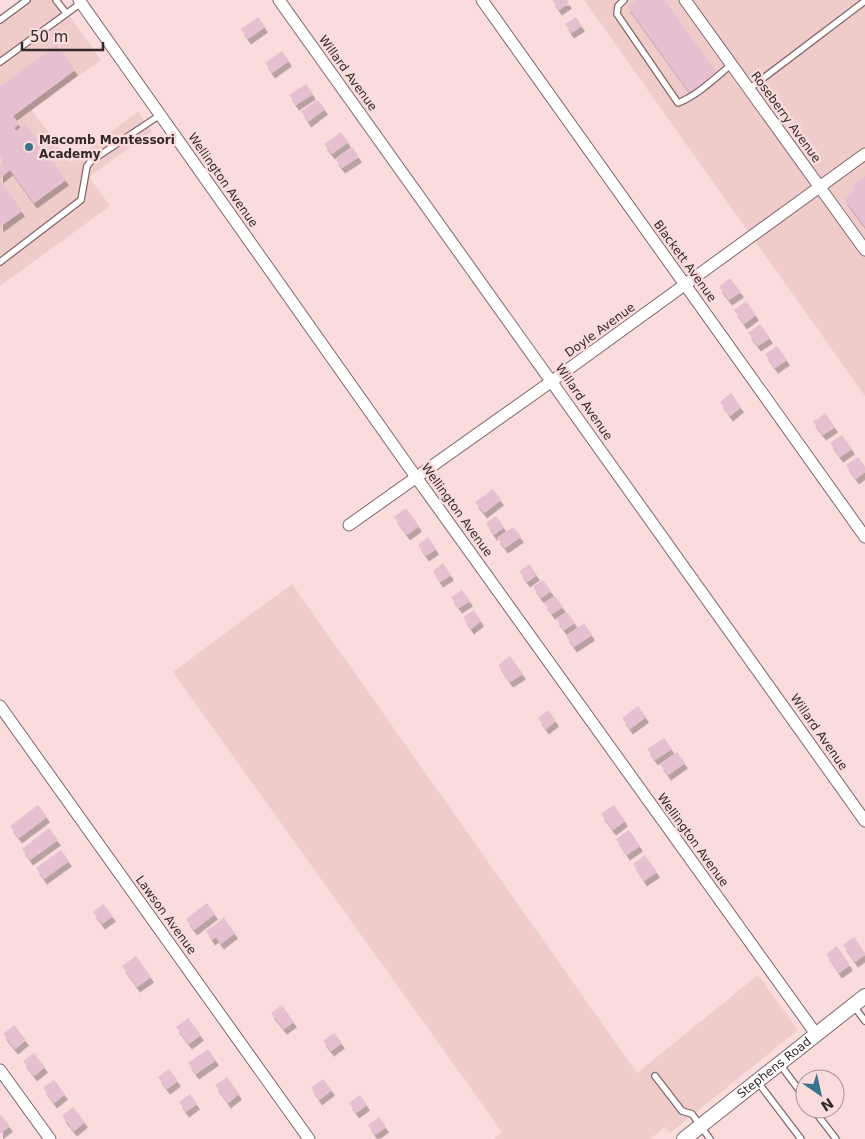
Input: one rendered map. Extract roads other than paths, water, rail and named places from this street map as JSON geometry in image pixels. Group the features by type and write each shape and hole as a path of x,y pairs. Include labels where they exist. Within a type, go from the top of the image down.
{"street":[{"name":"Willard Avenue","path":"279,0 865,821"},
{"name":"Blackett Avenue","path":"482,0 865,537"},
{"name":"Roseberry Avenue","path":"686,0 865,250"},
{"name":"Wellington Avenue","path":"80,1 416,477 816,1034"},
{"name":"Doyle Avenue","path":"349,525 552,381 865,154"},
{"name":"Lawson Avenue","path":"0,706 309,1139"},
{"name":"Stephens Road","path":"684,1139 865,996"},
{"path":"0,1070 50,1139"}],"lane":[{"path":"0,20 27,0"},
{"path":"56,0 66,14"},
{"path":"624,0 618,6 617,14 678,103 686,100 706,86 732,64"},
{"path":"0,62 66,14 80,1"},
{"path":"749,89 865,1"},
{"path":"0,262 81,200 87,166 91,161 160,115"},
{"path":"853,1005 865,1021"},
{"path":"779,1063 795,1085"},
{"path":"655,1076 682,1111 692,1114 710,1139"},
{"path":"758,1080 801,1139"},
{"path":"821,1119 836,1139"}],"place":[{"name":"Macomb Montessori Academy","path":"29,147"}]}
